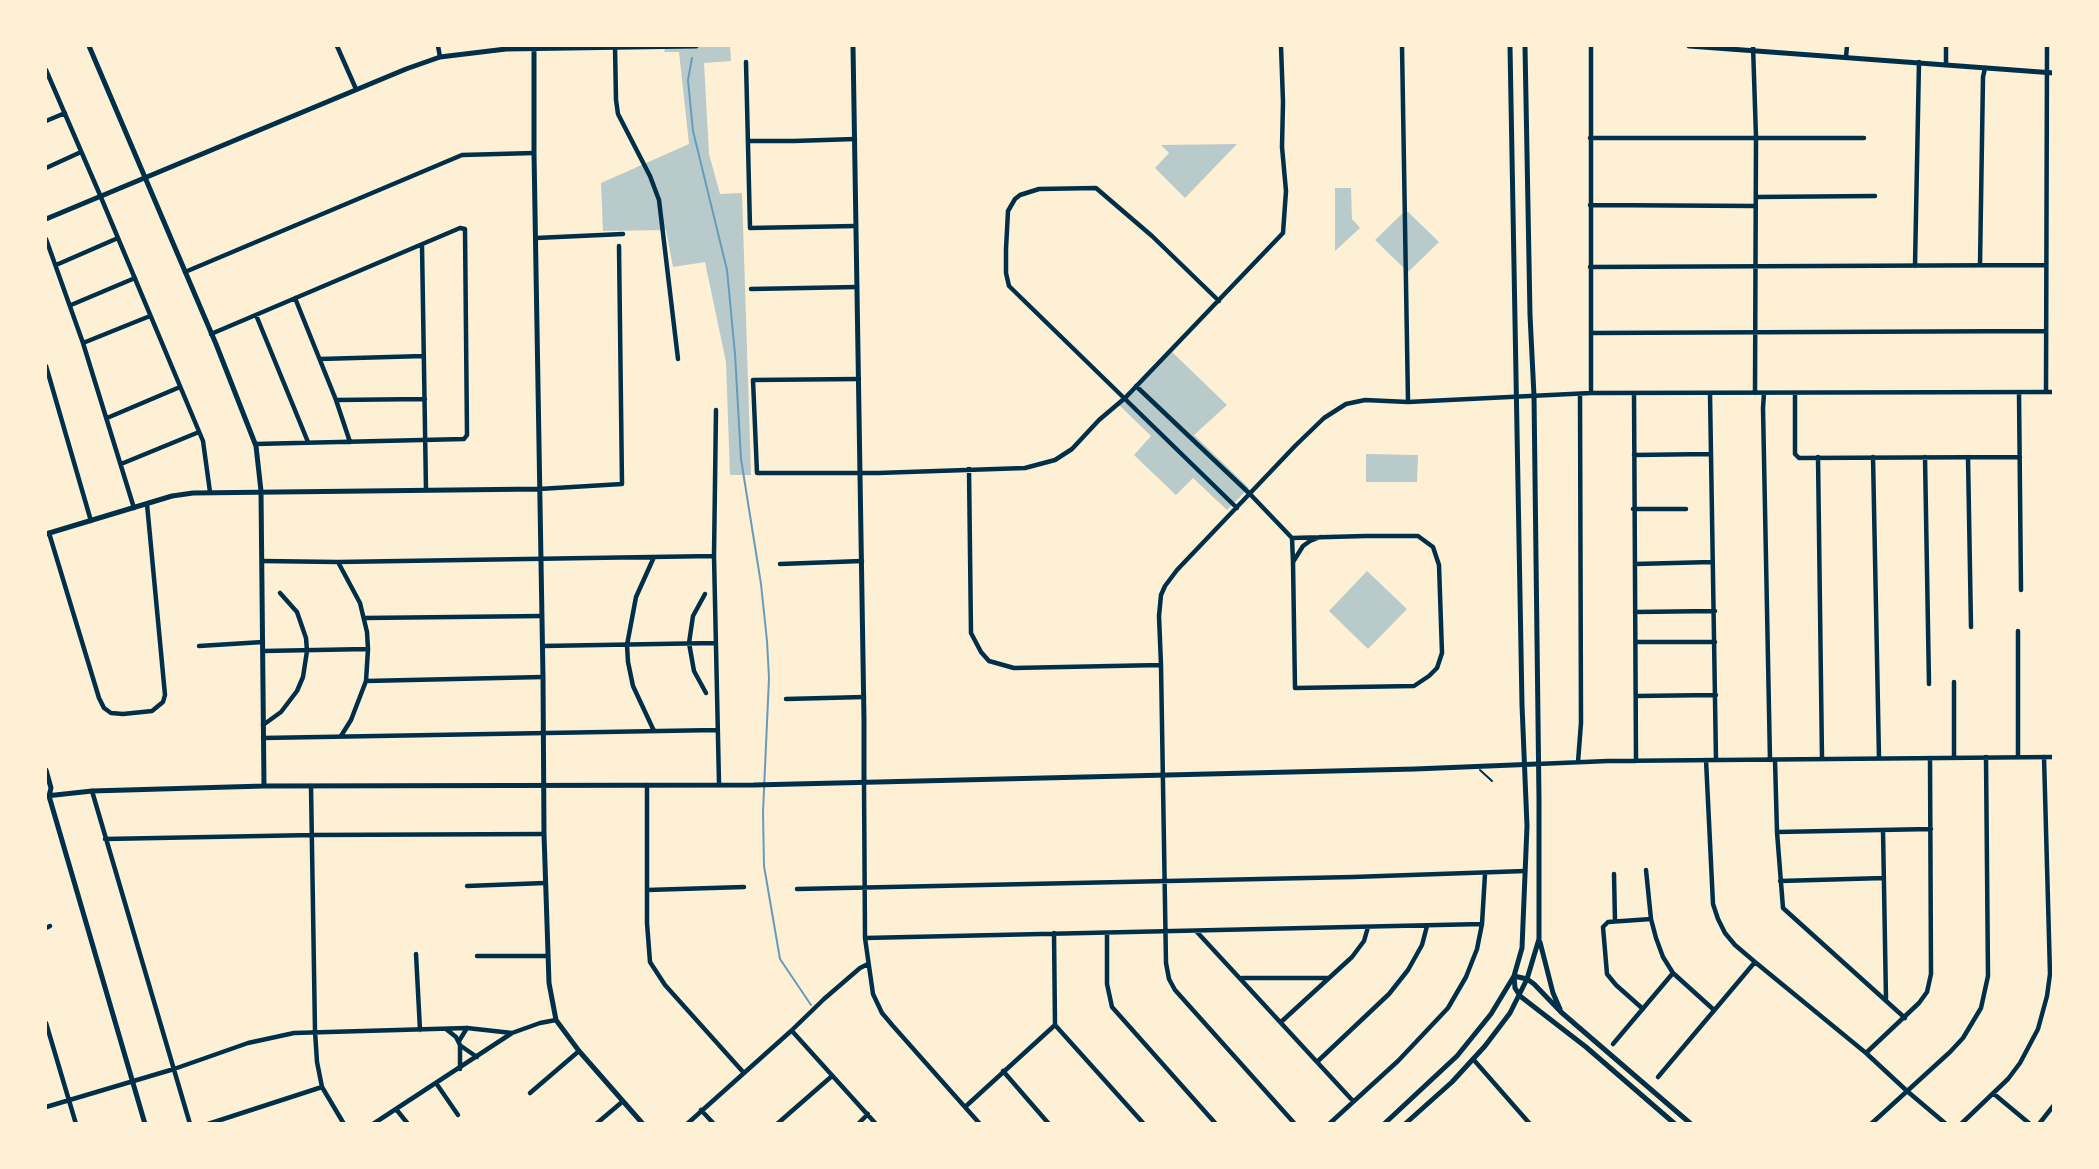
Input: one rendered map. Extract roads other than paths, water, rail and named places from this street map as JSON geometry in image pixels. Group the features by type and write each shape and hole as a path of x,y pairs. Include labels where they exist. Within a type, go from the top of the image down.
{"street":[{"path":"89,46 186,272 255,444 261,491 264,786"},
{"path":"337,46 356,89"},
{"path":"438,46 440,57"},
{"path":"614,46 618,114 650,176 659,200 678,359"},
{"path":"46,219 356,89 440,57 534,47 696,46"},
{"path":"853,46 864,697 863,886 868,964 873,994 882,1013 980,1124"},
{"path":"859,379 753,380 757,473 1025,468 1055,460 1072,449 1099,420 1125,398 1283,233 1286,191 1282,147 1281,46"},
{"path":"1402,46 1408,402"},
{"path":"1384,1124 1457,1056 1492,1014 1514,976 1522,948 1527,827 1510,46"},
{"path":"1525,46 1534,396 1539,939 1553,993 1561,1012"},
{"path":"1591,46 1591,393"},
{"path":"1689,46 1753,48 2050,72"},
{"path":"1846,57 1847,46"},
{"path":"1946,46 1946,65"},
{"path":"2046,392 2050,72 2047,46"},
{"path":"534,47 544,834 549,982 556,1020 579,1051 643,1124"},
{"path":"1753,48 1756,137 1755,393"},
{"path":"746,62 750,228 856,226"},
{"path":"1915,266 1919,62"},
{"path":"1980,265 1983,77 1986,67"},
{"path":"46,74 65,113 203,441 210,492"},
{"path":"46,121 65,113"},
{"path":"1590,138 1864,138"},
{"path":"749,141 855,139"},
{"path":"46,168 81,152"},
{"path":"186,272 462,155 534,153"},
{"path":"1219,301 1152,236 1096,188 1039,188 1015,199 1008,211 1006,273 1009,286 1237,508"},
{"path":"1756,197 1875,196"},
{"path":"1590,205 1756,206"},
{"path":"211,334 460,228 465,229 467,435 460,440 255,444"},
{"path":"536,238 623,234"},
{"path":"56,265 118,238"},
{"path":"46,239 71,305 134,508"},
{"path":"422,244 426,490"},
{"path":"147,504 165,695 163,702 152,711 111,713 104,708 99,698 47,534 147,504 182,495 210,492 539,489 622,484 619,246"},
{"path":"1590,267 2046,265"},
{"path":"71,305 135,278"},
{"path":"751,289 857,287"},
{"path":"295,298 350,442"},
{"path":"256,315 308,442"},
{"path":"83,343 150,316"},
{"path":"1592,333 2046,331"},
{"path":"320,359 424,356"},
{"path":"46,366 91,521"},
{"path":"1136,386 1250,494 1292,538 1295,688 1414,686 1437,668 1442,653 1442,608 1439,565 1433,547 1418,536 1292,538"},
{"path":"107,418 180,387"},
{"path":"1295,1124 1175,990 1169,979 1165,933 1159,617 1161,595 1177,570 1324,418 1346,404 1365,400 1408,402 1591,393 2053,392"},
{"path":"1634,393 1636,761"},
{"path":"1710,393 1716,760"},
{"path":"1764,393 1773,760 1779,881 1783,908 1905,1018"},
{"path":"1795,393 1795,454 1799,458 2020,457"},
{"path":"2019,393 2021,590"},
{"path":"1578,762 1581,711 1580,394"},
{"path":"336,401 425,399"},
{"path":"716,410 714,556 719,783"},
{"path":"121,464 199,432"},
{"path":"1634,455 1711,454"},
{"path":"1818,457 1822,758"},
{"path":"1873,457 1879,758"},
{"path":"1925,457 1929,684"},
{"path":"1968,457 1971,627"},
{"path":"969,469 971,633 989,661 1014,668 1161,665"},
{"path":"1633,509 1686,509"},
{"path":"1293,562 1303,546 1320,537"},
{"path":"262,561 714,556"},
{"path":"654,557 636,597 627,645 633,686 654,731"},
{"path":"780,564 862,561"},
{"path":"338,562 353,587 364,618 368,649 366,681 351,720 340,737"},
{"path":"1635,564 1712,562"},
{"path":"263,725 281,712 297,691 303,677 307,651 306,638 297,612 280,593"},
{"path":"705,594 693,615 689,643 694,671 706,692"},
{"path":"1635,612 1715,611"},
{"path":"364,618 542,616"},
{"path":"2018,631 2018,757"},
{"path":"199,646 263,642"},
{"path":"1636,642 1714,642"},
{"path":"543,646 715,643"},
{"path":"263,651 368,649"},
{"path":"366,681 543,677"},
{"path":"1954,682 1954,758"},
{"path":"1636,696 1716,695"},
{"path":"786,699 864,697"},
{"path":"263,738 717,730"},
{"path":"1871,1124 1963,1038 1981,1008 1988,976 1986,757"},
{"path":"1961,1124 2008,1079 2029,1049 2047,996 2050,974 2044,757"},
{"path":"47,795 92,791 264,786 754,785 1578,762 2053,757"},
{"path":"1866,1053 1905,1018 1927,992 1931,974 1930,758"},
{"path":"1706,760 1713,904 1725,933 1735,945 1866,1053 1946,1124"},
{"path":"46,770 51,788 47,795 145,1124"},
{"path":"647,785 648,950 654,970 744,1073"},
{"path":"311,786 315,1031 322,1087 344,1124"},
{"path":"92,791 190,1124"},
{"path":"1777,832 1931,829"},
{"path":"1883,830 1886,999"},
{"path":"2047,832 2053,832"},
{"path":"105,839 544,834"},
{"path":"1646,870 1651,919 1656,938 1673,973 1714,1010"},
{"path":"797,889 1525,872"},
{"path":"1329,1124 1398,1061 1448,1008 1466,977 1477,949 1482,924 1485,874"},
{"path":"1614,874 1615,921"},
{"path":"1779,881 1884,878"},
{"path":"467,886 545,883"},
{"path":"647,890 744,887"},
{"path":"1643,1009 1607,974 1603,927 1608,922 1651,919"},
{"path":"865,938 1482,924"},
{"path":"1317,1062 1389,995 1408,971 1422,945 1427,926"},
{"path":"1281,1022 1352,957 1364,942 1368,927"},
{"path":"1197,932 1353,1101"},
{"path":"1054,933 1055,1025 1144,1124"},
{"path":"1107,933 1107,984 1112,1007 1216,1124"},
{"path":"1405,1124 1452,1082 1497,1030 1520,996 1539,939"},
{"path":"416,954 420,1030"},
{"path":"477,956 547,956"},
{"path":"1658,1077 1755,962"},
{"path":"687,1124 848,978 868,964"},
{"path":"1613,1044 1673,973"},
{"path":"1514,976 1527,979 1561,1012 1691,1124"},
{"path":"1514,976 1515,988 1520,996 1586,1047 1675,1124"},
{"path":"1241,978 1329,978"},
{"path":"373,1124 512,1033 556,1020"},
{"path":"46,1023 76,1124"},
{"path":"965,1107 1055,1025"},
{"path":"46,1107 174,1069 248,1043 315,1031 467,1028 512,1033"},
{"path":"460,1069 460,1043 467,1028"},
{"path":"445,1029 477,1058"},
{"path":"791,1031 876,1124"},
{"path":"46,1046 52,1044"},
{"path":"530,1093 579,1051"},
{"path":"1473,1059 1530,1124"},
{"path":"1003,1071 1049,1124"},
{"path":"777,1124 832,1076"},
{"path":"436,1083 458,1115"},
{"path":"208,1124 322,1087"},
{"path":"1994,1094 2029,1124"},
{"path":"596,1124 622,1102"},
{"path":"2039,1124 2053,1105"},
{"path":"396,1109 408,1124"},
{"path":"701,1110 714,1124"},
{"path":"858,1124 868,1114"}],"lane":[{"path":"1477,766 1492,781"}],"waterway":[{"path":"692,58 688,80 693,131 727,270 741,459 761,584 767,641 769,678 763,812 764,866 780,959 811,1005"}]}
